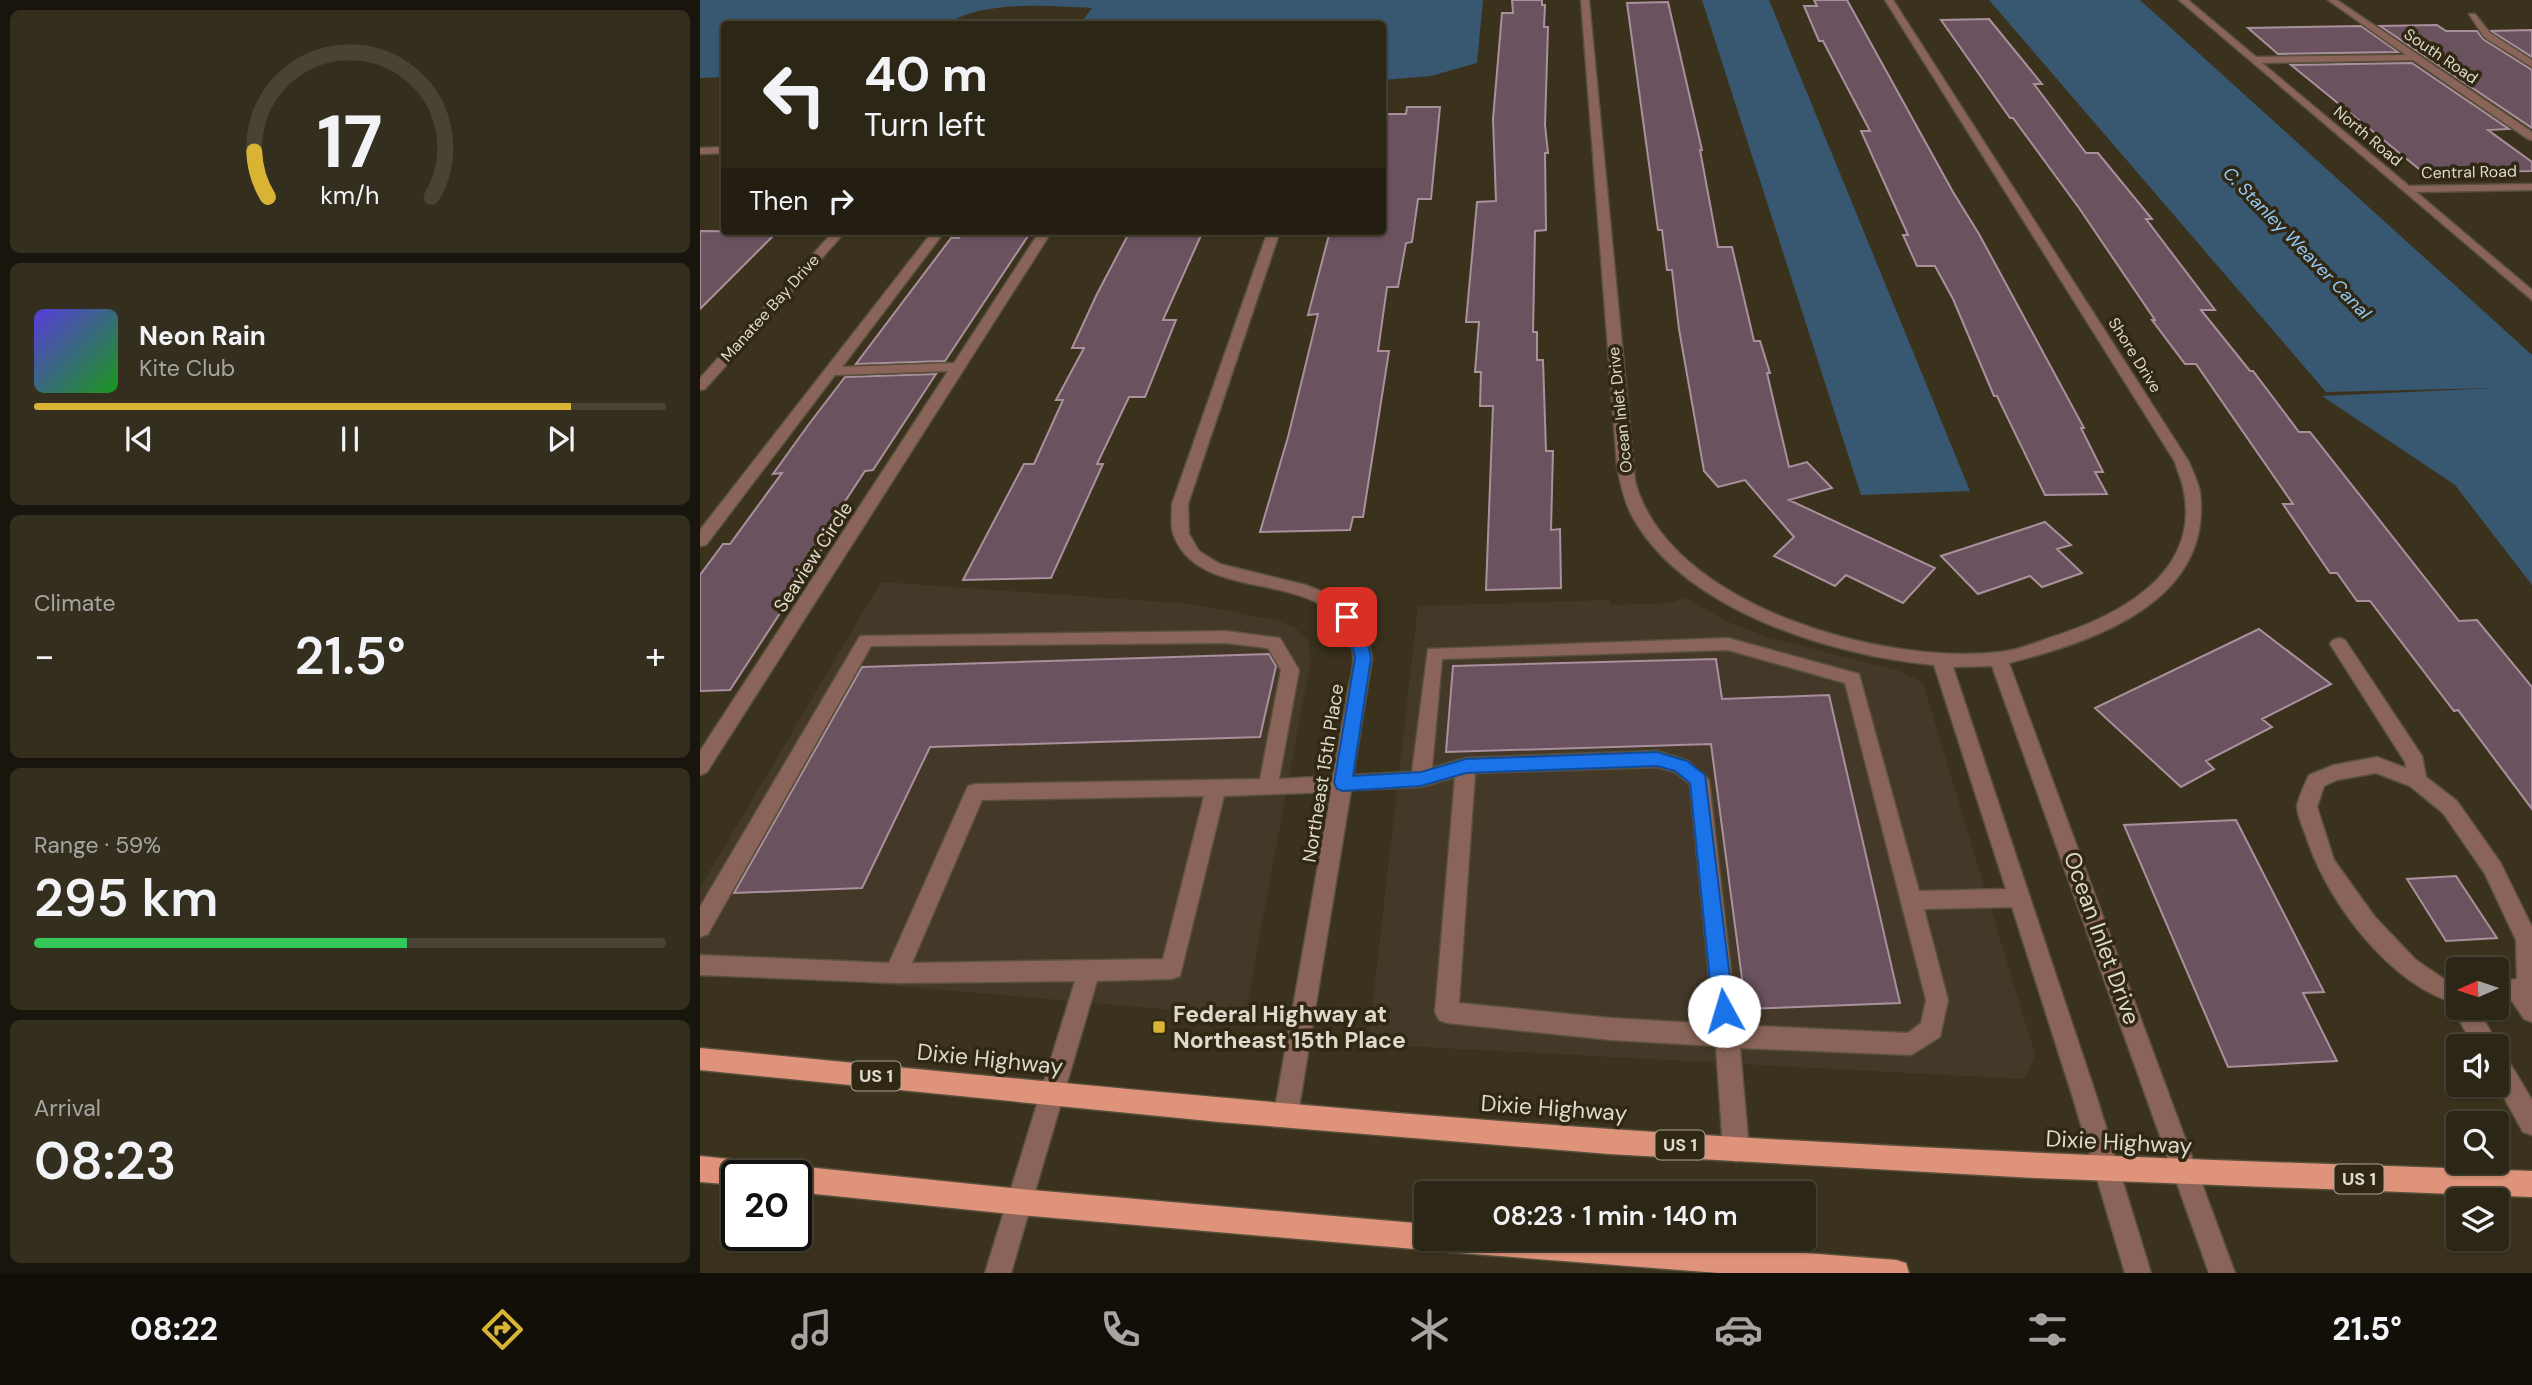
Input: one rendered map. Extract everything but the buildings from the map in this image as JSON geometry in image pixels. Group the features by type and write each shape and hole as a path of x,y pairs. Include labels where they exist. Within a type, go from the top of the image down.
{"main road":[{"name":"Dixie Highway","path":"700,1059 1051,1094 1736,1149 2107,1170 2532,1184"},
{"path":"700,1169 721,1171"},
{"path":"812,1181 1020,1202 1414,1236"},
{"path":"1605,1251 1896,1273"}],"street":[{"name":"Ocean Inlet Drive","path":"1584,0 1624,465 1630,494 1645,524 1668,553 1701,580 1752,611 1787,627 1840,643 1941,659 1999,659 2222,1273"},
{"name":"Shore Drive","path":"1889,0 2182,462 2192,491 2194,520 2187,549 2160,590 2130,613 2091,632 1999,659"},
{"name":"North Road","path":"2183,0 2532,296"},
{"name":"South Road","path":"2332,0 2532,137"},
{"path":"2472,16 2487,35 2532,64"},
{"path":"2254,60 2416,57"},
{"path":"700,151 721,150"},
{"name":"Central Road","path":"2406,189 2532,187"},
{"name":"Manatee Bay Drive","path":"700,386 836,235"},
{"path":"703,532 936,235"},
{"name":"Seaview Circle","path":"700,767 1043,235"},
{"name":"Northeast 15th Place","path":"1272,235 1180,504 1177,521 1186,545 1208,565 1230,574 1308,590 1330,601 1347,617 1358,636 1363,658 1286,1114"},
{"path":"831,371 959,367"},
{"path":"700,927 866,640 1226,637 1274,642 1290,670 1268,787"},
{"path":"1421,779 1434,653 1728,644 1853,678 1937,999 1932,1029 1910,1044 1611,1029 1447,1012 1466,766"},
{"path":"2339,645 2415,761 2417,780"},
{"path":"1941,659 2020,898 2138,1273"},
{"path":"896,973 975,792 1268,787 1421,779 1466,766 1657,759 1681,766 1699,780 1727,1036 1736,1149"},
{"path":"2446,991 2408,967 2367,924 2326,863 2307,807 2316,781 2334,773 2377,765 2417,780 2450,807 2493,868 2527,940 2514,989 2532,1011"},
{"path":"700,965 896,973 1172,969 1216,788"},
{"path":"1912,900 2020,898"},
{"path":"998,1273 1089,971"},
{"path":"2509,1084 2532,1124"}],"shaded area":[{"path":"881,582 1192,604 1278,621 1295,628 1308,640 1311,658 1245,1016 700,969 700,888"},
{"path":"1685,597 1728,622 1770,638 1900,671 1923,683 2035,1055 2024,1079 1368,1044 1418,606 1610,600 1611,605 1671,603"}],"water":[{"path":"700,0 1483,0 1477,63 1431,76 1386,80 1386,21 1082,21 1092,8 1016,6 978,11 952,21 721,21 721,77 700,78"},
{"path":"1702,0 1769,0 1970,491 1861,495"},
{"name":"C. Stanley Weaver Canal","path":"1989,0 2140,0 2532,355 2532,585 2455,485 2322,396 2494,388 2326,392"}],"place":[{"name":"Federal Highway at Northeast 15th Place","path":"1159,1027"}],"route":[{"path":"1347,617 1358,636 1363,658 1343,783 1421,779 1466,766 1657,759 1681,766 1699,780 1724,1011"}]}
